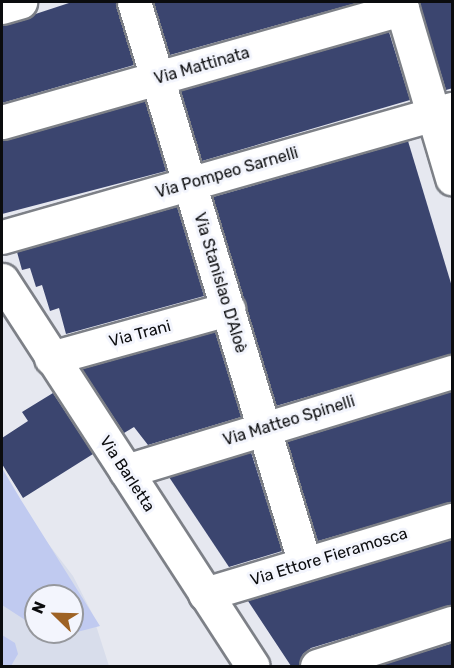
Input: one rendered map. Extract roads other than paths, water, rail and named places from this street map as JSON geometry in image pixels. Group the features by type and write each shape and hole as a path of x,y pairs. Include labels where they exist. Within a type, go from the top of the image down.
{"street":[{"path":"2,7 20,2"},
{"name":"Via Stanislao D'Aloè","path":"134,2 305,564"},
{"path":"401,5 443,111 453,178"},
{"name":"Via Mattinata","path":"2,122 401,5"},
{"name":"Via Pompeo Sarnelli","path":"2,237 443,111"},
{"name":"Via Barletta","path":"2,280 253,666"},
{"name":"Via Trani","path":"51,358 228,309"},
{"name":"Via Matteo Spinelli","path":"126,471 453,372"},
{"name":"Via Ettore Fieramosca","path":"205,594 453,520"},
{"path":"317,666 453,623"}]}
